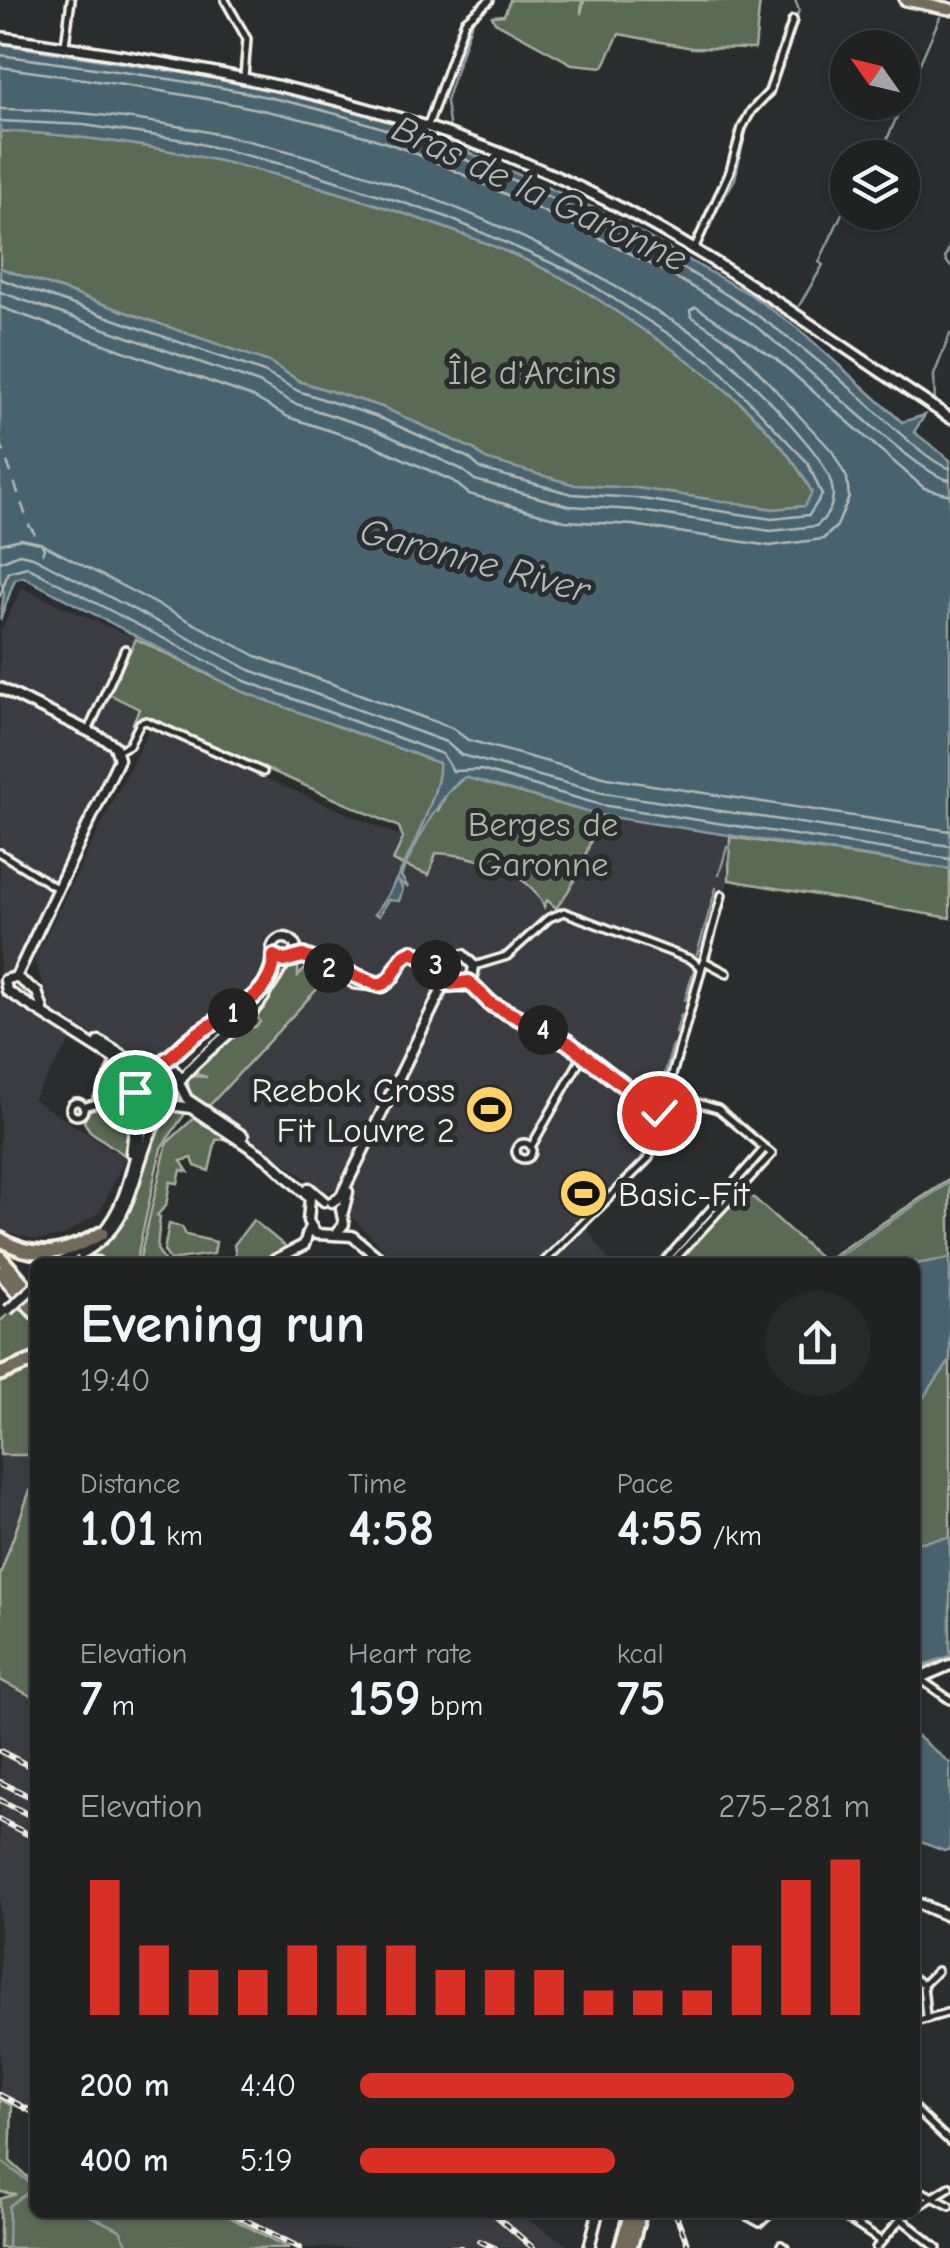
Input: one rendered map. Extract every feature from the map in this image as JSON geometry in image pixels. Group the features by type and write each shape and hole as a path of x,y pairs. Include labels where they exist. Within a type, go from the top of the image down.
{"highway":[{"path":"0,1239 26,1251 50,1253 72,1249 102,1233"},
{"path":"2,1268 30,1288"},
{"path":"2,1268 30,1308"},
{"path":"0,1374 30,1362"},
{"path":"621,2248 629,2218"},
{"path":"630,2248 638,2218"}],"main road":[{"path":"905,0 950,9"}],"street":[{"path":"65,46 71,0"},
{"path":"225,0 246,39 244,78"},
{"path":"473,0 478,8"},
{"path":"427,129 465,21 490,0"},
{"path":"694,250 730,171 750,111 769,92 793,20"},
{"path":"0,37 332,95 602,198 694,250 950,418"},
{"path":"88,731 125,649"},
{"path":"0,688 88,731 117,750"},
{"path":"117,750 128,745 140,724 148,722 262,772"},
{"path":"16,978 116,772 117,750"},
{"path":"0,853 58,889"},
{"path":"551,1258 642,1170 722,895"},
{"path":"474,966 507,956 549,918 564,912 728,973"},
{"path":"70,1258 104,1238 124,1204 154,1129 180,1082 189,1069 242,1026 267,987 273,946 280,939 288,939 303,956 354,984 382,989 408,952 429,959 463,955 474,966"},
{"path":"68,1258 102,1233 124,1204 145,1122 179,1066 254,1002 295,947"},
{"path":"274,956 289,960 303,956"},
{"path":"310,1210 341,1196 443,987 449,957"},
{"path":"429,959 459,986"},
{"path":"469,982 474,966"},
{"path":"327,968 379,985 393,976"},
{"path":"352,974 354,984"},
{"path":"124,1204 136,1094 132,1070 6,991 2,983 16,978 35,990 42,1008 132,1063 148,1065 159,1063 267,987"},
{"path":"354,984 362,978"},
{"path":"289,1258 330,1236 344,1216 344,1200 442,1000 469,982"},
{"path":"469,982 491,1004 583,1055 661,1114"},
{"path":"28,1004 38,998"},
{"path":"531,1147 583,1055"},
{"path":"98,1102 116,1059"},
{"path":"159,1063 171,1067 187,1099 271,1156 328,1202 383,1258"},
{"path":"135,1081 148,1065"},
{"path":"83,1106 136,1094"},
{"path":"136,1094 144,1106 156,1110 188,1106 269,1160 305,1191 310,1226 304,1245 279,1258"},
{"path":"666,1094 718,1109 772,1154 738,1186"},
{"path":"113,1098 127,1102 133,1109 132,1148"},
{"path":"672,1258 727,1199 765,1148"},
{"path":"310,1226 330,1236 357,1238 381,1258"},
{"path":"370,1258 375,1254"},
{"path":"0,1316 30,1295"},
{"path":"920,1678 950,1665"},
{"path":"920,1681 950,1700"},
{"path":"920,1904 950,1916"},
{"path":"924,1984 938,1971"},
{"path":"920,1982 924,1984"},
{"path":"924,1984 926,2016"},
{"path":"920,2019 950,2012"},
{"path":"920,2114 950,2142"},
{"path":"920,2205 950,2187"},
{"path":"920,2191 950,2206"},
{"path":"589,2248 596,2218"},
{"path":"847,2218 881,2241"},
{"path":"876,2248 900,2218 938,2248"}],"shaded area":[{"path":"22,588 136,639 109,694 140,709 0,994 0,632"},
{"path":"149,729 403,837 393,861 436,853 471,856 567,895 591,843 598,815 730,837 729,880 650,1167 587,1228 606,1258 393,1258 350,1216 351,1197 339,1190 323,1191 209,1106 52,1010 34,959"},
{"path":"0,997 71,1040 33,1099 125,1158 100,1212 63,1236 37,1240 0,1230"},
{"path":"0,1455 30,1455 30,1490 0,1575"},
{"path":"0,1680 30,1695 30,2114 0,2099"},
{"path":"232,2218 525,2218 572,2248 289,2248"}],"green space":[{"path":"510,0 582,0 581,14 584,0 760,0 755,49 692,48 619,34 603,67 572,64 495,22 492,16 504,15"},
{"name":"Île d'Arcins","path":"0,131 97,139 238,165 378,205 522,259 607,305 739,401 797,467 812,492 806,506 773,509 636,488 575,485 484,459 475,450 382,407 301,382 268,362 0,268"},
{"name":"Berges de Garonne","path":"136,639 241,691 439,763 442,776 430,806 438,811 447,793 465,777 598,815 571,887 556,908 547,900 544,907 537,894 513,874 482,861 450,854 436,853 429,875 393,861 403,838 399,827 149,717 133,723 139,709 109,694"},
{"path":"730,837 950,869 950,918 729,880"},
{"path":"300,959 293,966 298,967 298,976 310,964 330,975 209,1106 189,1095 188,1076 207,1077 188,1072 242,1027 255,1027 260,1022 255,1013 286,965"},
{"path":"122,1102 132,1113 127,1157 90,1131 84,1122 91,1107"},
{"path":"174,1109 187,1111 161,1148 137,1258 80,1257 120,1220 160,1122"},
{"path":"197,1115 230,1139 216,1140 209,1171 195,1166 192,1158 181,1161 188,1172 181,1170 178,1183 170,1182 166,1206 157,1215 157,1249 163,1258 140,1258 167,1143"},
{"path":"950,1179 950,1657 920,1668 920,1258 829,1258"},
{"path":"745,1190 821,1258 682,1258"},
{"path":"253,1220 285,1246 285,1251 268,1258 236,1258 234,1245"},
{"path":"169,1224 182,1227 186,1235 216,1242 214,1254 169,1258 164,1251"},
{"path":"19,1305 30,1317 30,1359 0,1371 0,1321"},
{"path":"30,1370 30,1455 0,1455 0,1380"},
{"path":"30,1490 30,1695 0,1680 0,1575"},
{"path":"0,2099 12,2106 10,2161 30,2179 30,2218 232,2218 289,2248 0,2248 0,2199 16,2194 0,2192"}],"water":[{"path":"0,44 247,83 386,119 447,143 603,212 751,295 800,330 902,422 925,415 914,432 950,460 950,869 598,815 465,777 437,807 420,837 401,876 408,887 398,881 403,889 399,901 388,900 379,916 374,914 393,886 425,817 439,763 241,691 23,577 15,579 0,620 4,593 0,579 0,268 269,362 301,382 382,407 475,450 485,459 575,485 636,488 773,509 805,506 812,492 780,444 716,382 598,299 522,259 378,205 238,165 97,139 0,131"},
{"path":"950,1258 950,1361 920,1402 920,1263"},
{"path":"950,1537 950,1656 920,1666 920,1542"},
{"path":"920,1738 950,1763 950,1849 944,1851 920,1842"}],"waterway":[{"path":"795,0 799,10 795,22"},
{"path":"887,140 940,17"},
{"name":"Bras de la Garonne","path":"450,132 446,101 473,18"},
{"path":"770,93 778,72"},
{"name":"Bras de la Garonne","path":"705,231 735,179 747,126 766,99"},
{"path":"799,306 823,265 819,262 834,230"},
{"path":"950,245 945,259 950,266"},
{"path":"935,404 934,375 950,334"},
{"path":"719,875 727,847"},
{"path":"697,954 716,888"},
{"path":"685,1000 694,969"},
{"path":"676,1033 681,1015"},
{"path":"657,1102 673,1044"},
{"path":"625,1176 641,1160 653,1117"},
{"path":"597,1204 619,1181"},
{"path":"835,1258 950,1182"},
{"path":"549,1251 592,1208"},
{"path":"0,2160 30,2183"},
{"path":"8,2248 9,2206 30,2191"},
{"path":"95,2218 120,2230 129,2248"}],"ferry route":[{"path":"0,441 29,525 44,548 41,559"}],"railway":[{"path":"0,1751 30,1766"},
{"path":"0,1782 30,1797"},
{"path":"0,1800 30,1815"},
{"path":"0,1820 30,1835"},
{"path":"0,2095 30,2110"},
{"path":"242,2218 300,2248"},
{"path":"499,2218 533,2248"},
{"path":"677,2218 689,2248"},
{"path":"479,2241 495,2248"},
{"path":"412,2248 461,2248"}],"place":[{"name":"Reebok Cross Fit Louvre 2","path":"490,1110"},
{"name":"Basic-Fit","path":"583,1194"}],"route":[{"path":"135,1092 137,1076 144,1068 165,1061 265,986 274,956 284,961 303,956 379,985 393,976 402,957 412,952 436,965 450,984 469,982 491,1004 567,1042 659,1113"}],"water label":[{"name":"Garonne River","path":"475,560"}]}
